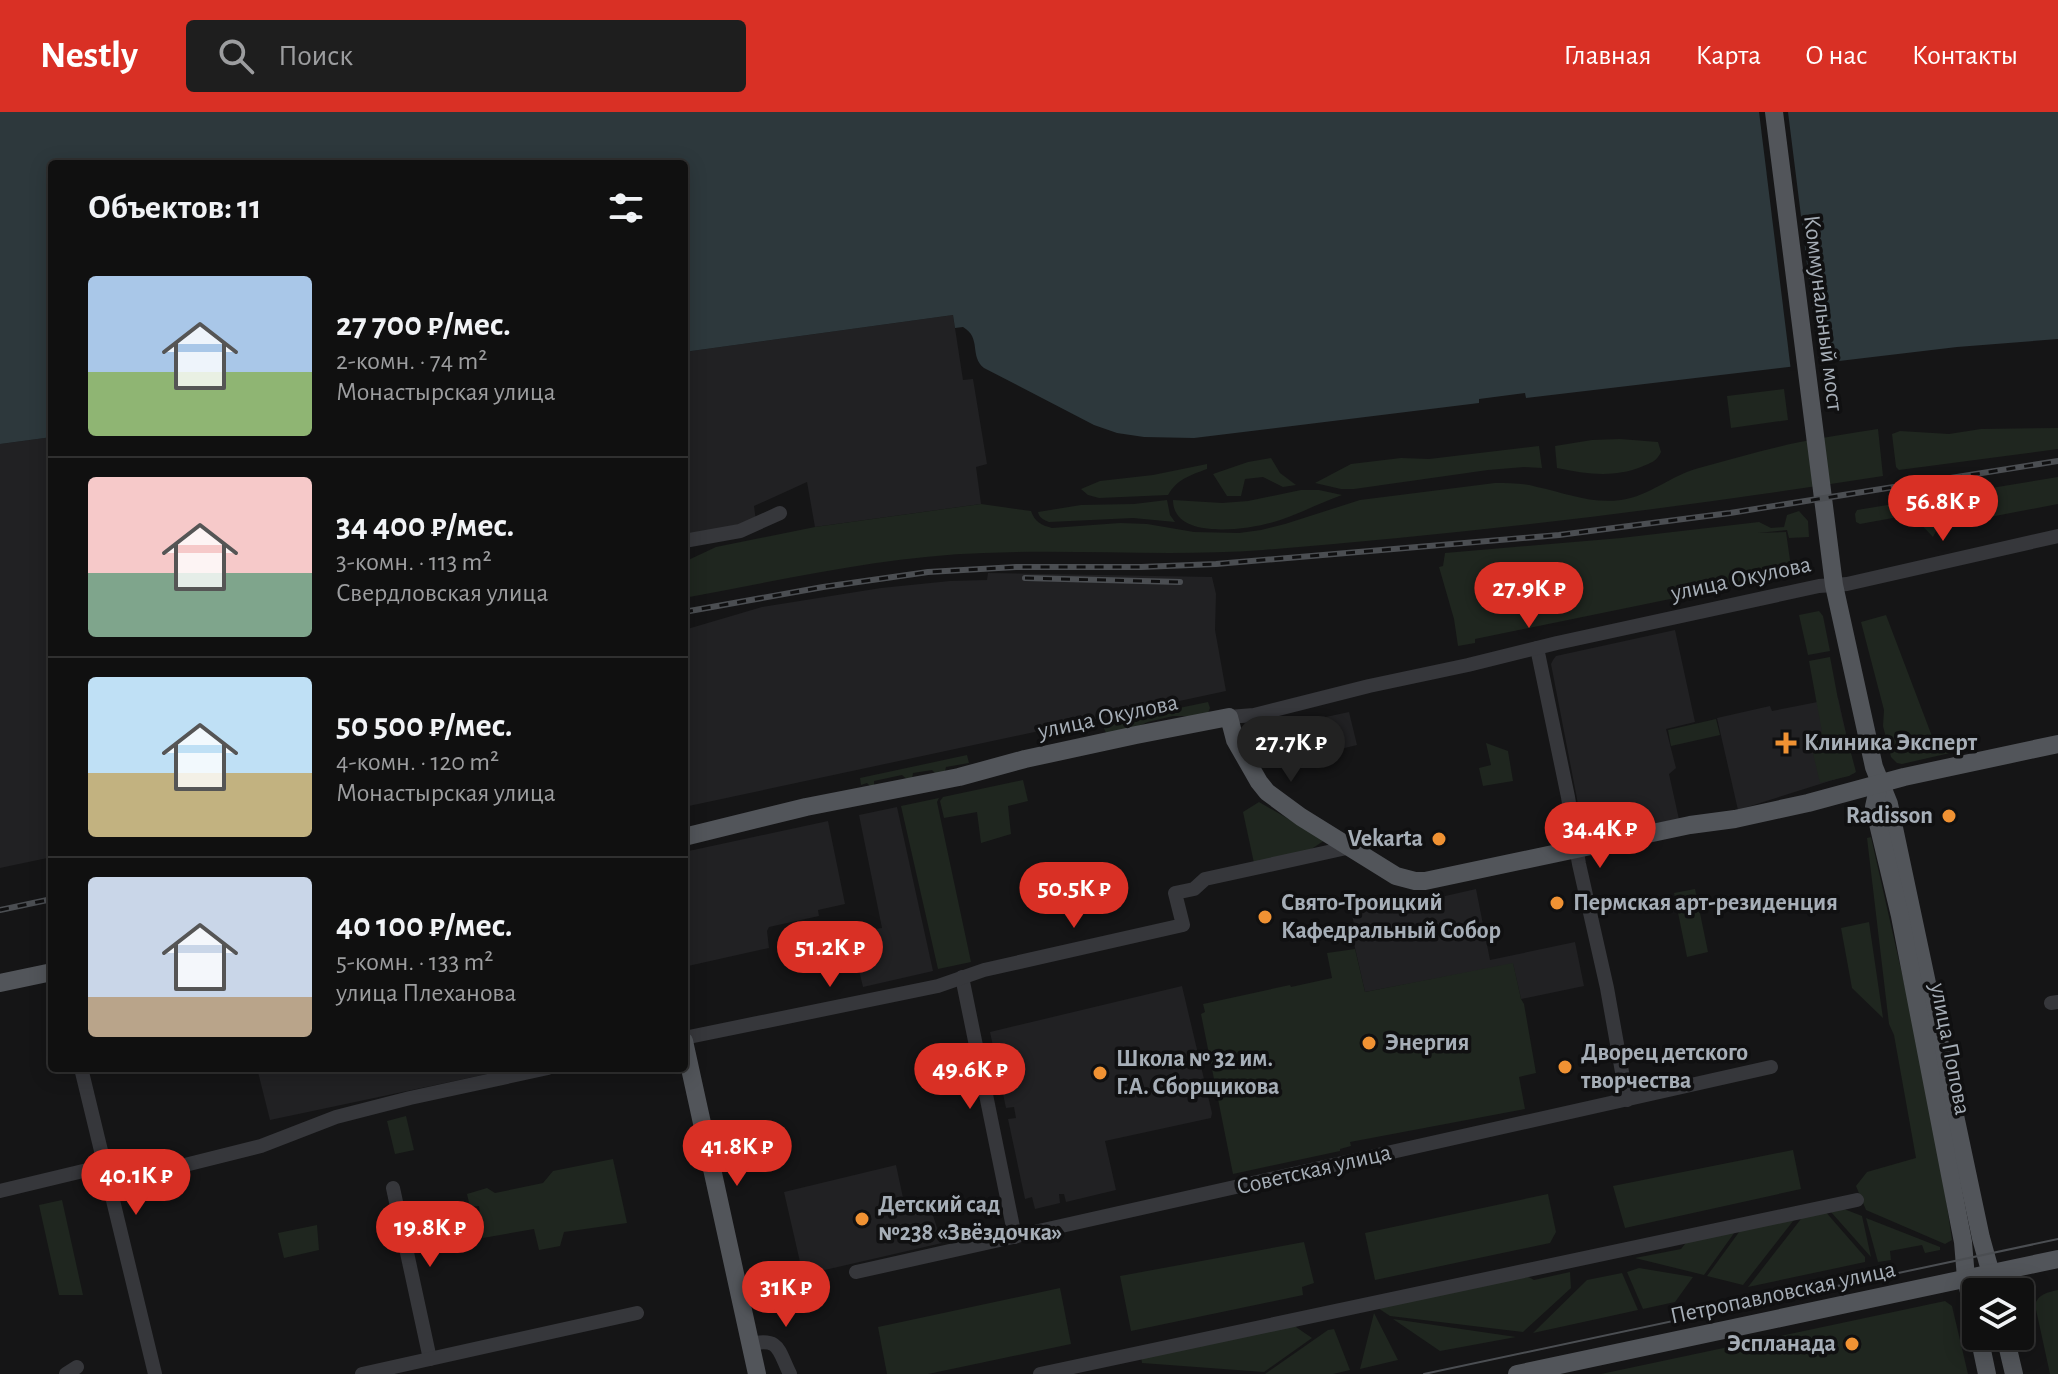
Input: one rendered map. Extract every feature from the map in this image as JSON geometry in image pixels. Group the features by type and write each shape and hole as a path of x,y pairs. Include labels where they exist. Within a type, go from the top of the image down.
{"main road":[{"name":"Коммунальный мост","path":"1774,112 1824,520"},
{"name":"улица Попова","path":"1824,520 1834,585 1879,784 1889,804 1981,1238 1992,1278"},
{"path":"1229,717 1235,740 1267,792 1396,876 1415,881 1440,879 1690,825 1735,819 2058,744"},
{"name":"улица Окулова","path":"688,836 850,797 959,777 1074,748 1229,717"},
{"name":"улица Попова","path":"1879,784 1874,807 1903,931 1963,1242 1966,1278"},
{"path":"0,983 48,973"},
{"path":"688,1058 757,1374"},
{"name":"Петропавловская улица","path":"1966,1278 2058,1259"},
{"name":"Петропавловская улица","path":"1517,1374 1962,1279"},
{"path":"1982,1350 1987,1374"},
{"path":"2008,1350 2014,1374"}],"street":[{"path":"688,540 740,531 780,513"},
{"name":"улица Окулова","path":"1229,717 1254,715 1537,648 1819,586 1847,584 2058,536"},
{"path":"1537,648 1627,1100"},
{"path":"688,1039 938,986 984,970 1183,925 1175,893 1194,889 1205,879 1351,847"},
{"path":"962,977 1015,1237"},
{"name":"Советская улица","path":"856,1272 1771,1067"},
{"path":"82,1072 155,1374"},
{"path":"109,1184 261,1146 336,1117 530,1072"},
{"path":"0,1191 104,1166"},
{"path":"393,1188 430,1359"},
{"path":"1040,1374 1857,1200"},
{"path":"362,1374 398,1370 430,1359 637,1313"},
{"path":"750,1344 769,1341 775,1344 790,1374"}],"shaded area":[{"path":"0,112 2058,112 2058,339 1957,347 1526,398 1525,393 1479,399 1479,403 1194,438 1144,437 1117,433 1094,425 984,368 977,358 972,336 963,327 955,328 953,315 688,351 688,160 48,160 48,438 0,444"},
{"path":"953,315 963,380 973,379 987,464 976,467 981,504 815,527 807,482 754,506 756,521 688,535 688,351"},
{"path":"1784,389 1788,420 1731,428 1727,396"},
{"path":"2058,428 2058,449 1899,470 1896,467 1892,434 1900,431 1949,434 1981,429"},
{"path":"1878,429 1883,476 1574,519 1341,544 1193,553 1019,552 946,555 833,570 688,597 688,560 716,547 815,527 981,504 1031,511 1034,518 1052,528 1120,523 1194,532 1239,533 1285,524 1360,500 1495,483 1526,485 1610,501 1632,498 1699,468 1819,438"},
{"path":"48,438 48,858 0,868 0,444"},
{"path":"1620,439 1658,442 1661,452 1651,463 1620,473 1589,473 1557,468 1555,446"},
{"path":"1539,446 1542,468 1488,470 1354,489 1315,483 1351,464 1401,458 1429,459"},
{"path":"1271,458 1280,473 1296,485 1283,487 1263,477 1245,479 1241,496 1227,496 1213,474 1248,462"},
{"path":"1207,464 1207,469 1180,481 1168,495 1099,498 1081,489 1100,481"},
{"path":"2058,477 2058,504 1938,527 1933,537 1909,515 1860,524 1856,522 1857,510"},
{"path":"1301,490 1342,495 1271,523 1236,529 1201,528 1186,523 1177,514 1173,500 1248,501"},
{"path":"1167,500 1175,522 1133,518 1049,522 1038,512 1081,505"},
{"path":"1799,511 1808,521 1809,537 1789,538 1787,530 1758,533 1786,532 1792,574 1475,639 1475,643 1458,646 1454,619 1439,567 1443,566 1445,553 1759,522 1771,528 1784,527 1787,515"},
{"path":"988,573 1212,577 1216,594 1215,630 1226,691 688,806 688,629 762,607 881,588 987,580"},
{"path":"1819,611 1823,616 1830,651 1808,655 1799,615"},
{"path":"1886,615 1933,739 1950,753 1902,764 1891,757 1883,726 1884,710 1861,622"},
{"path":"1675,630 1695,722 1666,729 1676,768 1669,774 1680,824 1590,841 1584,835 1551,664 1556,656"},
{"path":"1830,657 1856,772 1820,783 1809,736 1822,732 1809,661"},
{"path":"1838,698 1855,773 1738,810 1717,718 1770,706 1772,711"},
{"path":"1208,702 1208,713 1173,716 1107,735 1102,724"},
{"path":"1349,712 1357,745 1295,758 1288,748 1284,726"},
{"path":"1716,719 1720,735 1671,746 1668,730"},
{"path":"1486,743 1508,751 1513,781 1483,786 1479,768 1491,765"},
{"path":"967,755 969,763 946,767 944,775 937,775 932,770 913,773 912,780 902,775 874,781 871,787 867,783 861,785 860,778"},
{"path":"1023,780 1028,801 1008,806 1011,834 981,843 977,812 944,818 940,801 943,797"},
{"path":"939,798 937,802 971,962 938,969 901,806"},
{"path":"1259,802 1325,840 1310,850 1254,863 1243,812"},
{"path":"897,807 933,971 863,987 850,933 882,928 859,815"},
{"path":"828,821 845,904 818,910 819,916 769,927 769,948 688,966 688,851"},
{"path":"1871,837 1933,1111 1952,1240 1945,1244 1866,1210 1856,1186 1867,1172 1916,1158 1894,1035 1889,1024 1867,838"},
{"path":"1476,889 1490,960 1575,942 1584,986 1521,999 1513,964 1365,992 1350,926 1354,924 1351,911 1403,901 1419,902"},
{"path":"1695,889 1708,952 1687,957 1674,893"},
{"path":"1869,922 1883,1018 1852,988 1841,928"},
{"name":"Энергия","path":"1355,949 1365,992 1513,963 1536,1073 1519,1077 1525,1109 1350,1142 1351,1146 1340,1151 1233,1174 1201,1014 1205,1012 1203,1004 1332,978 1327,953"},
{"name":"Школа № 32 им. Г.А. Сборщикова","path":"1182,986 1211,1118 1105,1141 1116,1190 1066,1202 1064,1194 1059,1194 1060,1203 1035,1209 1032,1197 1025,1199 1008,1119 1016,1118 1014,1107 1006,1108 990,1032"},
{"path":"258,1072 497,1072 270,1120"},
{"path":"406,1116 414,1150 395,1154 387,1121"},
{"path":"1793,1150 1801,1189 1625,1228 1613,1186"},
{"path":"613,1159 627,1223 564,1232 560,1246 539,1250 534,1229 483,1238 479,1206 470,1207 467,1194 487,1188 495,1193 543,1183 553,1171"},
{"name":"Детский сад №238 «Звёздочка»","path":"896,1165 905,1207 929,1203 942,1243 803,1275 784,1192"},
{"path":"1548,1194 1556,1232 1550,1243 1375,1280 1365,1233"},
{"path":"62,1200 83,1295 59,1295 39,1205"},
{"path":"1844,1209 1862,1216 1871,1257 1831,1212"},
{"path":"1824,1210 1865,1257 1865,1262 1748,1287 1804,1215"},
{"path":"1797,1216 1743,1285 1707,1276 1742,1228"},
{"path":"1866,1218 1940,1247 1940,1250 1925,1253 1922,1245 1890,1251 1891,1260 1878,1262"},
{"path":"317,1225 319,1250 284,1258 278,1233"},
{"path":"1737,1229 1704,1275 1635,1258 1681,1249 1689,1239"},
{"path":"1304,1242 1314,1283 1302,1287 1303,1295 1131,1331 1120,1276"},
{"path":"1639,1268 1693,1277 1675,1302 1643,1309 1627,1272"},
{"path":"1570,1272 1571,1288 1523,1332 1390,1316 1375,1306 1523,1274 1534,1280"},
{"path":"1622,1273 1638,1310 1533,1333 1587,1280"},
{"path":"1060,1288 1071,1344 928,1374 887,1374 878,1327"},
{"path":"2058,1290 2058,1374 2050,1374 2035,1305 2041,1296"},
{"name":"Эспланада","path":"1945,1301 1952,1306 1968,1374 1601,1374"},
{"path":"1374,1313 1398,1360 1360,1369"},
{"path":"1393,1319 1516,1337 1440,1351"},
{"path":"1293,1325 1312,1338 1264,1372 1142,1363 1141,1356"},
{"path":"1334,1329 1350,1370 1333,1374 1265,1374 1328,1330"}],"pier":[{"path":"1759,112 1788,112 1820,368 1791,371"}],"tram line":[{"path":"1424,1374 2058,1239"}],"railway":[{"path":"688,611 928,572 1016,567 1216,564 1559,535 1730,513 2058,461"},
{"path":"1025,578 1180,582"},
{"path":"0,910 48,900"}],"place":[{"name":"Клиника Эксперт","path":"1786,743"},
{"name":"Radisson","path":"1949,816"},
{"name":"Vekarta","path":"1439,839"},
{"name":"Пермская арт-резиденция","path":"1557,903"},
{"name":"Свято-Троицкий Кафедральный Собор","path":"1265,917"},
{"name":"Энергия","path":"1369,1043"},
{"name":"Дворец детского творчества","path":"1565,1067"},
{"name":"Школа № 32 им. Г.А. Сборщикова","path":"1100,1073"},
{"name":"Детский сад №238 «Звёздочка»","path":"862,1219"},
{"name":"Эспланада","path":"1852,1344"}]}
